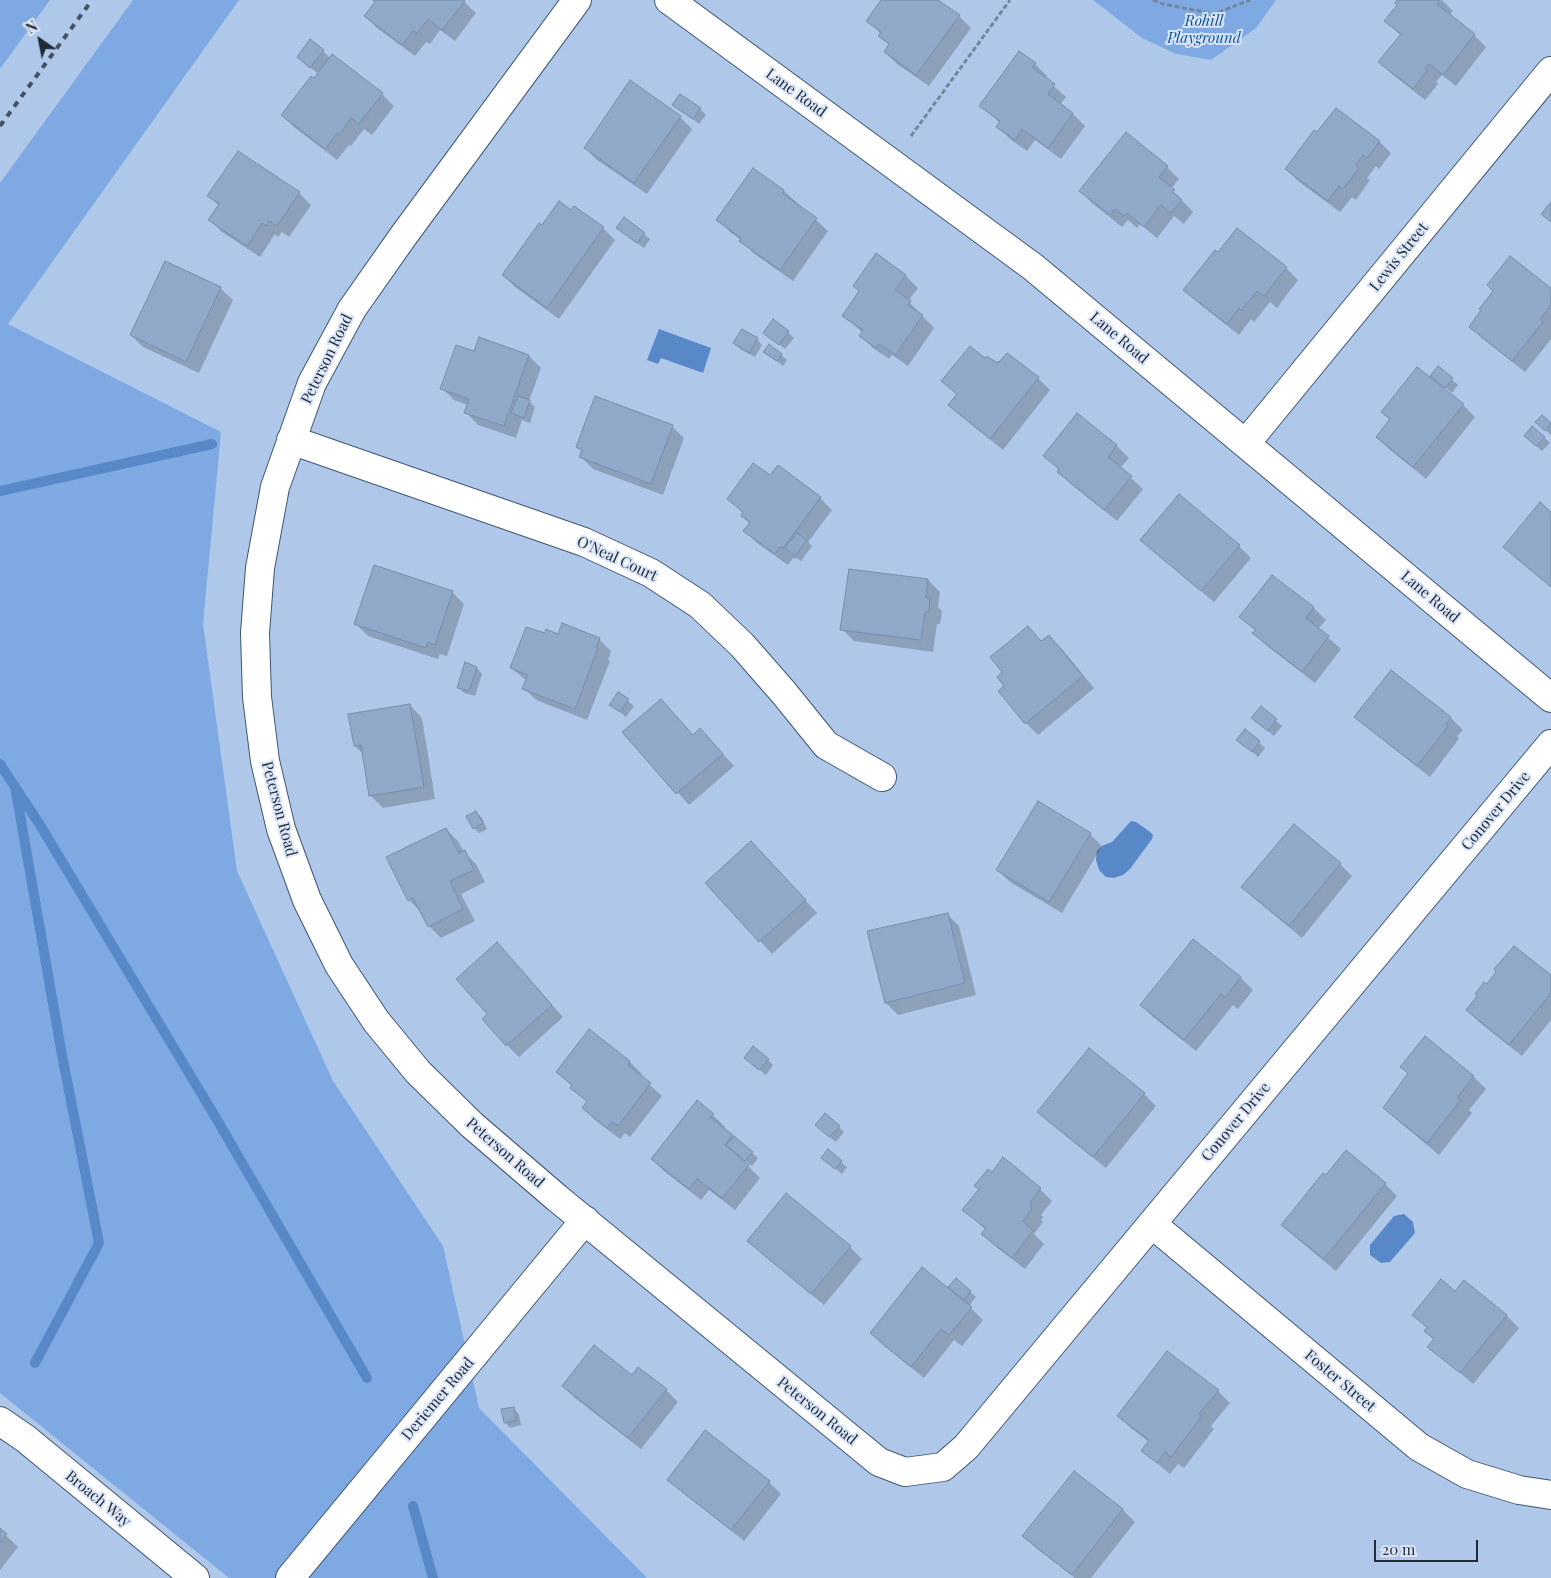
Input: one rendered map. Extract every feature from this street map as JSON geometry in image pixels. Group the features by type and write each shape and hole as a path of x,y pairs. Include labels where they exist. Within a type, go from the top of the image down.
{"street":[{"name":"Peterson Road","path":"577,0 404,235 352,310 312,383 290,440 275,487 260,568 255,632 257,697 265,761 281,829 307,900 339,965 376,1021 418,1072 472,1125 879,1462 905,1472"},
{"name":"Lane Road","path":"669,0 1033,267 1551,698"},
{"name":"Lewis Street","path":"1246,443 1551,71"},
{"name":"O'Neal Court","path":"290,440 584,542 651,573 700,604 742,645 826,745 882,777"},
{"name":"Conover Drive","path":"905,1472 943,1467 966,1447 1551,744"},
{"name":"Deriemer Road","path":"290,1578 586,1220"},
{"name":"Foster Street","path":"1152,1224 1419,1446 1467,1474 1519,1490 1551,1495"},
{"name":"Broach Way","path":"0,1421 26,1439 195,1578"}],"path":[{"path":"911,136 1010,0"},
{"path":"1153,0 1163,4 1214,14 1250,0"}],"green space":[{"path":"0,0 50,0 0,69"},
{"path":"133,0 239,0 8,324 221,432 203,624 237,871 333,1081 443,1246 479,1408 647,1578 229,1578 0,1393 0,183"},
{"name":"Rohill Playground","path":"1093,0 1276,0 1256,28 1211,60 1176,54 1142,38"}],"shaded area":[{"path":"659,329 711,348 703,373 661,358 658,364 647,360"},
{"path":"1131,821 1136,822 1149,831 1153,835 1152,839 1130,869 1123,875 1114,878 1106,877 1099,870 1096,860 1097,851 1102,846 1112,842"},
{"path":"1404,1214 1413,1222 1415,1233 1390,1262 1381,1263 1370,1255 1370,1245 1394,1216"}],"building":[{"path":"373,0 465,1 442,30 428,19 417,33 413,31 402,45 364,16 375,2"},
{"path":"881,0 938,0 960,15 916,75 884,52 889,44 878,36 881,32 866,21"},
{"path":"1397,0 1440,0 1437,4 1475,34 1443,75 1429,64 1425,69 1427,71 1413,89 1378,62 1401,34 1384,21 1397,5 1395,3"},
{"path":"310,39 324,50 310,68 297,57"},
{"path":"1019,51 1036,63 1032,67 1055,84 1048,94 1073,113 1048,148 1022,129 1015,140 996,127 1000,121 979,106"},
{"path":"332,54 383,93 359,124 351,118 339,135 337,133 325,149 281,115 311,76 314,78"},
{"path":"630,80 681,116 634,183 584,148"},
{"path":"680,94 701,108 693,119 672,105"},
{"path":"1336,108 1380,141 1367,158 1363,155 1356,165 1359,168 1343,189 1339,186 1328,201 1285,169 1314,130 1317,132"},
{"path":"1126,132 1168,166 1159,177 1175,190 1173,192 1182,200 1171,213 1161,205 1144,227 1127,213 1124,216 1115,209 1110,215 1079,191"},
{"path":"238,151 300,192 277,226 269,221 266,226 262,223 247,246 208,220 219,204 207,196"},
{"path":"753,168 784,190 782,193 817,218 780,270 739,241 741,238 716,220"},
{"path":"559,201 571,210 574,206 604,227 547,308 502,275 539,223 542,225"},
{"path":"1551,202 1551,222 1541,214"},
{"path":"624,217 645,233 637,243 616,228"},
{"path":"1237,228 1287,267 1264,296 1257,291 1241,311 1239,308 1227,324 1183,290 1215,250 1218,252"},
{"path":"876,253 906,275 895,290 911,301 908,305 923,315 896,355 879,344 876,348 859,336 863,330 842,316 859,291 853,286"},
{"path":"1510,256 1551,288 1551,305 1540,319 1543,322 1512,361 1469,327 1481,310 1479,309 1493,291 1487,285"},
{"path":"165,261 221,287 186,362 130,335"},
{"path":"773,319 789,331 779,345 763,333"},
{"path":"742,329 758,338 749,353 733,343"},
{"path":"479,337 529,355 504,426 464,413 469,399 440,389 456,345 474,351"},
{"path":"769,344 782,354 777,361 763,352"},
{"path":"970,346 985,358 987,356 997,363 1007,353 1039,377 990,439 948,405 957,394 941,381"},
{"path":"1438,366 1453,378 1445,388 1430,376"},
{"path":"1417,367 1464,404 1413,467 1376,437 1390,419 1381,412"},
{"path":"518,396 530,400 524,418 511,413"},
{"path":"595,396 673,425 651,484 579,457 582,450 576,447"},
{"path":"1077,413 1117,445 1108,457 1132,476 1104,510 1057,472 1059,469 1043,456"},
{"path":"1542,415 1551,423 1545,431 1535,422"},
{"path":"1532,426 1545,437 1536,446 1524,436"},
{"path":"753,463 770,475 778,465 821,497 783,548 780,547 775,554 743,531 750,522 741,516 743,512 727,499"},
{"path":"1179,494 1240,545 1201,591 1140,540"},
{"path":"1540,502 1551,512 1551,587 1503,547"},
{"path":"797,533 807,540 795,556 785,548"},
{"path":"374,565 453,591 435,645 428,642 426,648 354,624"},
{"path":"849,569 928,579 926,598 930,598 929,612 925,612 921,640 840,630"},
{"path":"1272,575 1314,607 1306,618 1329,636 1302,672 1252,633 1256,630 1239,617"},
{"path":"562,623 600,638 575,709 522,689 528,675 510,668 526,627 545,633 546,629 558,634"},
{"path":"1028,626 1041,641 1049,635 1083,676 1025,724 998,691 1004,686 997,677 1002,672 990,657"},
{"path":"465,662 477,667 469,691 457,688"},
{"path":"1391,670 1451,717 1446,724 1448,726 1417,766 1354,717"},
{"path":"618,692 629,699 620,712 609,705"},
{"path":"661,699 693,735 700,728 723,754 676,794 622,732"},
{"path":"410,704 424,787 369,796 361,745 354,746 348,714"},
{"path":"1261,706 1277,719 1268,731 1251,718"},
{"path":"1245,729 1260,741 1252,752 1236,740"},
{"path":"1038,801 1091,833 1049,902 996,870"},
{"path":"476,811 483,823 473,829 466,816"},
{"path":"1294,824 1341,863 1289,926 1241,887"},
{"path":"446,828 459,853 465,850 474,870 450,881 463,909 428,927 413,898 408,901 386,857"},
{"path":"751,841 806,900 759,942 705,883"},
{"path":"948,913 965,983 885,1003 867,931"},
{"path":"1193,939 1241,977 1225,998 1221,994 1184,1040 1140,1005"},
{"path":"497,942 552,1005 506,1046 482,1019 487,1014 456,979"},
{"path":"1514,946 1551,975 1551,993 1509,1045 1466,1010 1477,996 1475,994 1484,982 1487,984 1496,972 1494,969"},
{"path":"589,1029 630,1061 628,1065 651,1083 618,1126 612,1122 607,1128 582,1108 587,1101 570,1088 572,1085 556,1072"},
{"path":"1425,1036 1474,1076 1457,1098 1461,1100 1427,1143 1383,1108 1408,1073 1400,1067"},
{"path":"753,1046 769,1059 759,1070 744,1058"},
{"path":"1089,1048 1145,1093 1093,1157 1037,1112"},
{"path":"697,1100 714,1114 710,1117 733,1135 725,1145 749,1165 722,1198 697,1179 689,1189 651,1159"},
{"path":"825,1113 840,1126 829,1137 815,1125"},
{"path":"734,1136 753,1152 745,1161 726,1145"},
{"path":"828,1149 842,1161 835,1169 821,1158"},
{"path":"1346,1150 1386,1183 1324,1259 1281,1225 1323,1173 1326,1175"},
{"path":"1003,1157 1041,1188 1030,1202 1032,1209 1023,1221 1033,1231 1012,1258 981,1234 986,1228 962,1210 979,1189 974,1186 988,1169 992,1172"},
{"path":"786,1193 851,1246 811,1294 747,1241"},
{"path":"922,1267 972,1307 949,1335 941,1329 911,1367 870,1333"},
{"path":"956,1278 971,1291 964,1300 948,1287"},
{"path":"1441,1279 1455,1291 1464,1280 1507,1315 1460,1373 1427,1347 1434,1339 1424,1331 1427,1327 1412,1315"},
{"path":"594,1345 632,1375 638,1367 667,1389 628,1438 562,1386"},
{"path":"1167,1351 1219,1390 1199,1414 1202,1416 1171,1457 1165,1452 1157,1463 1141,1451 1149,1440 1117,1416"},
{"path":"514,1407 516,1420 504,1423 501,1409"},
{"path":"705,1430 770,1481 731,1530 667,1480"},
{"path":"1074,1471 1123,1509 1072,1575 1022,1536"},
{"path":"0,1528 7,1534 0,1543"}],"waterway":[{"path":"0,491 212,444"},
{"path":"0,764 40,825 216,1118 367,1378"},
{"path":"16,792 62,1055 99,1243 35,1363"},
{"path":"413,1506 433,1578"}],"railway":[{"path":"0,126 92,0"}]}
